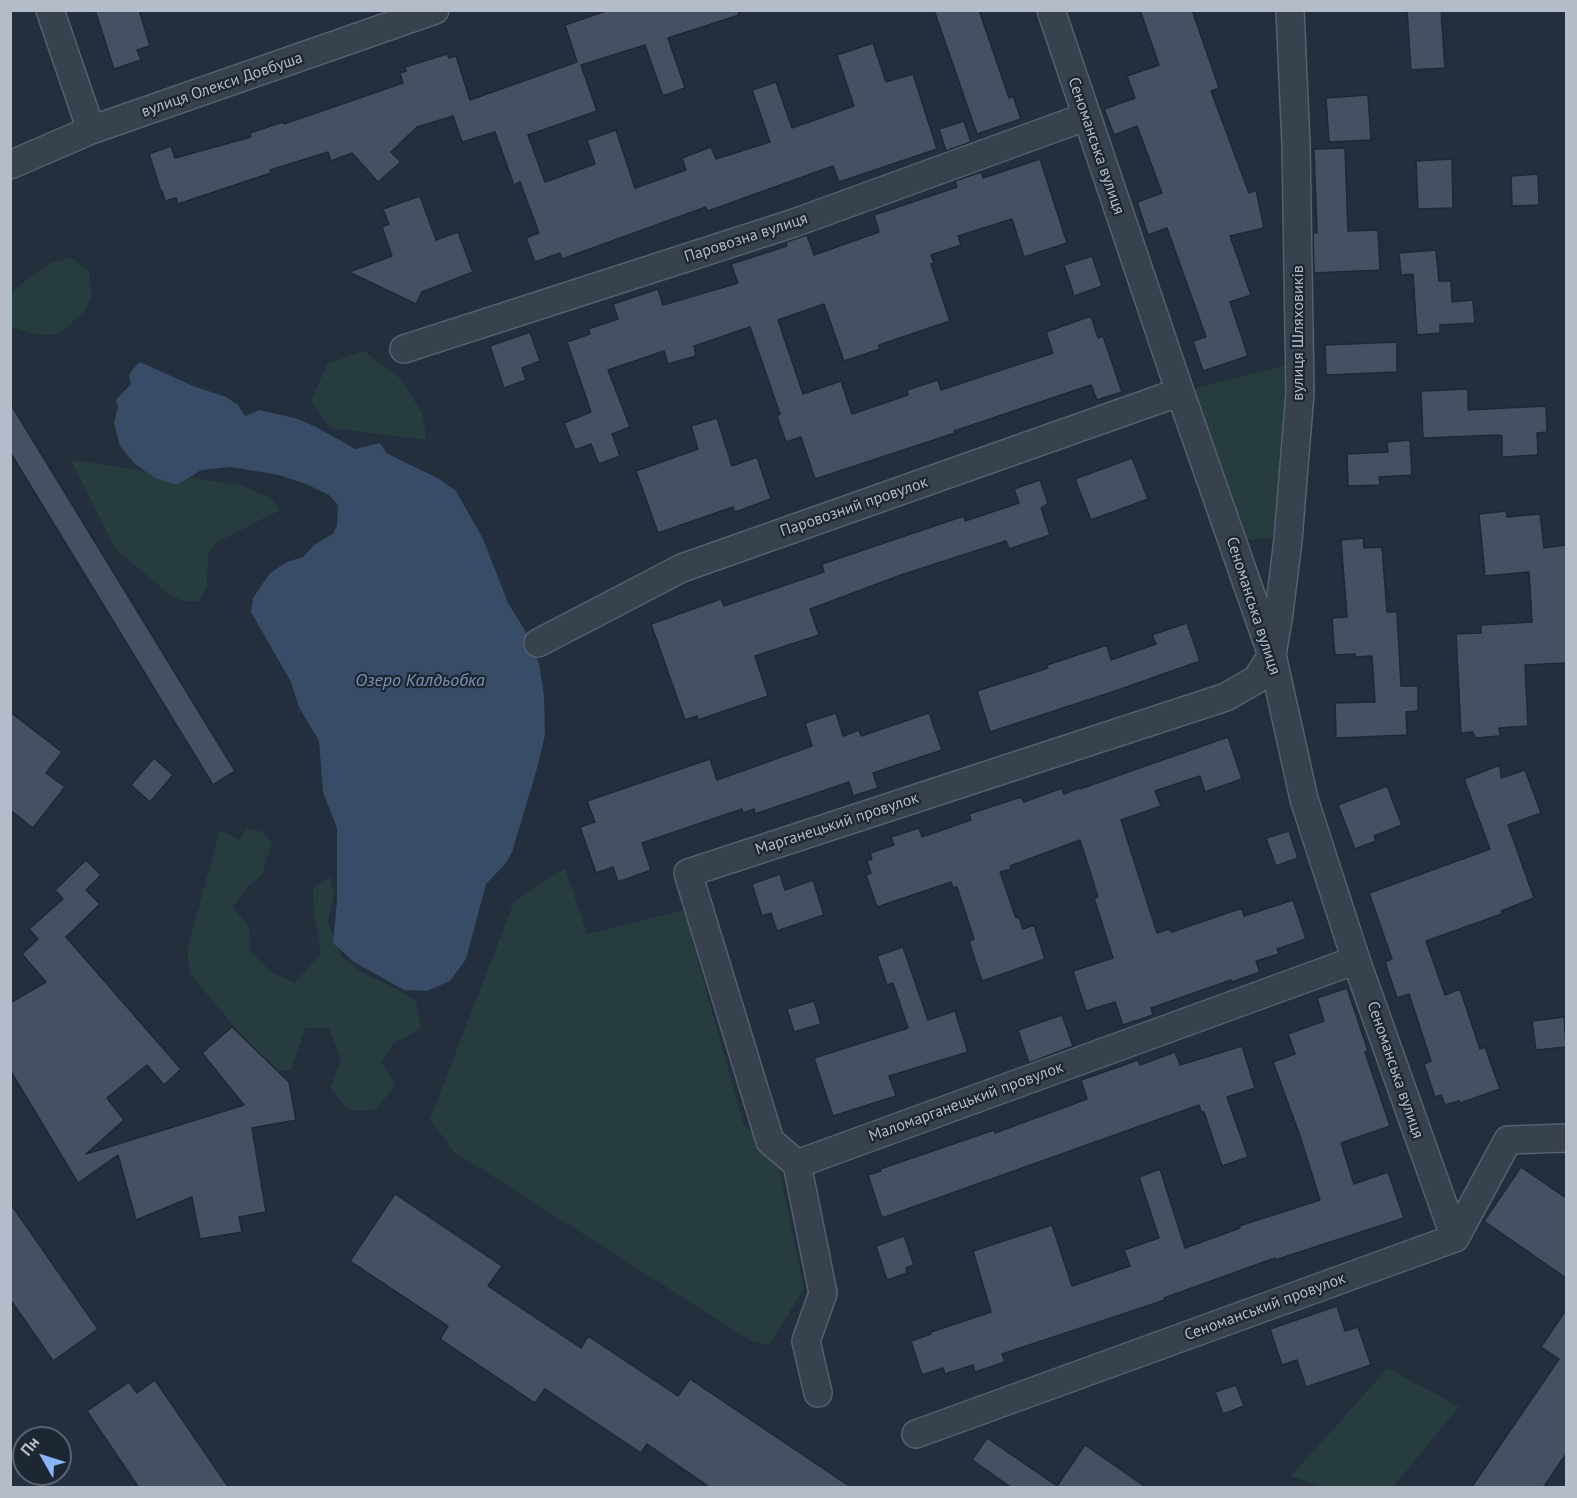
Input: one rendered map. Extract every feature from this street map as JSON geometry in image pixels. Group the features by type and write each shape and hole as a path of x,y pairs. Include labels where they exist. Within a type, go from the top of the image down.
{"street":[{"path":"51,10 92,130"},
{"name":"вулиця Олекси Довбуша","path":"10,165 92,130 435,10"},
{"name":"Сеноманська вулиця","path":"1051,10 1085,117 1272,655 1304,799 1356,960 1455,1238"},
{"name":"вулиця Шляховиків","path":"1272,655 1287,540 1300,393 1296,145 1290,10"},
{"name":"Паровозна вулиця","path":"404,349 794,223 1085,117"},
{"name":"Паровозний провулок","path":"538,643 682,568 1180,392"},
{"name":"Марганецький провулок","path":"797,1164 770,1141 688,873 1226,697 1257,678 1272,655"},
{"name":"Маломарганецький провулок","path":"797,1164 1356,960"},
{"path":"1455,1238 1508,1140 1566,1138"},
{"path":"797,1164 823,1293 806,1341 818,1393"},
{"name":"Сеноманський провулок","path":"916,1434 1455,1238"}],"green space":[{"path":"72,258 89,271 92,295 85,311 59,334 39,335 11,327 11,295 16,288 48,264"},
{"path":"364,351 401,379 423,415 426,440 330,428 311,401 327,364"},
{"path":"1288,365 1273,538 1241,540 1192,389"},
{"path":"71,460 239,485 270,497 280,510 217,542 208,554 207,587 199,601 182,601 168,593 116,550"},
{"path":"247,828 263,832 272,842 262,875 246,888 233,907 249,927 251,952 271,972 295,983 321,953 313,887 330,877 334,895 328,922 342,957 366,975 388,984 416,1001 421,1028 393,1044 381,1062 396,1085 375,1110 349,1110 330,1088 341,1059 329,1028 305,1028 291,1070 272,1071 190,974 187,950 220,830 239,840"},
{"path":"565,868 587,934 684,910 743,1123 778,1163 804,1289 769,1345 751,1341 453,1151 430,1119 514,902"},
{"path":"1388,1368 1459,1407 1393,1487 1321,1487 1291,1476"}],"water":[{"name":"Озеро Калдьобка","path":"140,362 193,386 226,397 238,405 245,416 260,410 298,419 355,449 380,443 386,453 439,479 456,491 483,539 508,603 526,632 539,663 544,696 545,735 512,852 506,863 486,884 466,959 450,981 427,991 404,990 354,962 333,943 337,902 337,828 323,792 319,741 299,707 291,682 251,612 253,598 270,573 287,562 303,557 315,544 333,534 337,526 338,505 329,495 279,475 231,467 201,470 177,485 155,478 135,464 120,446 114,423 118,407 116,400 131,384 129,375"}],"building":[{"path":"95,10 139,10 150,46 137,50 141,60 114,69"},
{"path":"609,10 738,10 739,15 668,38 685,88 663,96 645,45 581,65 597,111 528,135 545,182 595,164 587,140 616,130 635,188 686,170 682,158 711,147 716,159 770,142 752,90 776,82 792,128 854,106 837,55 873,43 886,82 913,74 937,149 839,182 833,166 708,211 706,207 562,259 560,253 535,262 526,238 539,233 520,182 514,185 495,132 462,142 453,116 417,127 391,152 401,162 378,182 352,153 331,161 328,152 270,170 271,173 178,204 176,198 165,201 149,154 171,146 175,158 251,137 250,133 283,122 284,124 403,83 400,73 406,71 405,67 447,54 449,58 456,56 470,100 577,62 565,25"},
{"path":"934,10 979,10 1009,98 1013,96 1021,119 977,134"},
{"path":"1140,10 1192,10 1219,88 1211,91 1249,193 1256,190 1264,228 1230,236 1251,295 1230,302 1248,356 1203,371 1193,341 1206,337 1167,228 1148,235 1137,202 1162,193 1137,126 1114,135 1104,109 1135,98 1127,76 1159,65"},
{"path":"1407,10 1441,10 1445,68 1411,70"},
{"path":"1368,95 1371,140 1329,142 1326,98"},
{"path":"964,121 971,142 946,151 939,129"},
{"path":"1345,148 1348,231 1378,230 1380,270 1314,273 1313,233 1317,233 1314,149"},
{"path":"1040,159 1067,243 1024,257 1012,219 958,236 961,245 931,255 934,263 931,264 950,321 879,345 880,349 844,361 824,304 778,320 803,394 841,381 852,414 908,395 907,390 938,380 941,390 1053,353 1046,332 1091,316 1098,338 1103,336 1122,392 1097,400 1091,385 815,479 801,437 786,442 777,416 780,414 750,327 694,346 696,356 668,364 664,351 608,370 630,427 612,434 620,456 599,464 591,444 575,450 564,423 591,412 567,342 590,334 588,329 618,319 613,304 658,289 663,305 738,283 731,264 787,246 786,242 807,235 814,255 879,232 874,215 957,187 955,181 981,172 983,178"},
{"path":"1452,159 1453,208 1418,209 1416,161"},
{"path":"1538,174 1539,205 1512,206 1511,176"},
{"path":"420,196 436,240 458,232 473,272 422,292 416,304 349,272 392,256 382,227 389,224 383,209"},
{"path":"1436,250 1439,281 1451,281 1452,302 1473,300 1475,323 1440,325 1440,333 1417,335 1413,274 1401,275 1399,253"},
{"path":"1092,256 1102,286 1074,296 1064,265"},
{"path":"530,332 540,361 522,368 526,380 504,388 490,346"},
{"path":"1397,342 1397,372 1326,375 1325,345"},
{"path":"1468,389 1468,410 1546,406 1547,432 1537,433 1538,455 1502,457 1502,436 1497,435 1423,438 1421,391"},
{"path":"10,403 235,771 213,785 10,452"},
{"path":"717,418 732,466 757,457 771,499 735,512 733,507 658,533 636,471 698,449 691,426"},
{"path":"1410,440 1412,475 1379,477 1380,485 1348,486 1347,454 1388,452 1387,442"},
{"path":"1132,458 1148,499 1091,520 1075,479"},
{"path":"1040,480 1048,503 1041,508 1050,535 1009,549 1006,541 901,575 810,609 819,635 755,656 768,696 698,720 697,716 685,720 651,624 721,599 724,606 824,572 822,564 964,516 965,521 1019,503 1014,489"},
{"path":"1506,511 1507,517 1540,514 1544,548 1566,545 1566,663 1525,665 1528,726 1499,728 1500,736 1475,738 1473,732 1461,733 1456,634 1481,633 1481,625 1532,622 1529,572 1485,576 1479,514"},
{"path":"1363,538 1364,548 1382,547 1387,612 1397,612 1401,686 1418,686 1418,711 1406,712 1407,735 1336,738 1335,703 1375,702 1372,656 1335,655 1332,618 1347,617 1341,540"},
{"path":"1187,623 1200,661 990,732 977,691 1048,668 1047,665 1107,645 1111,660 1156,644 1152,635"},
{"path":"10,712 62,752 46,773 65,787 33,828 10,810"},
{"path":"836,713 843,736 859,730 861,736 929,713 942,750 873,773 878,788 853,796 849,782 755,814 754,809 743,813 742,809 642,843 651,870 618,882 613,867 596,873 580,827 595,822 587,801 710,759 717,780 812,746 805,723"},
{"path":"1228,737 1242,779 1205,792 1200,776 1155,791 1161,806 1121,820 1157,933 1168,929 1172,932 1242,908 1244,916 1293,900 1306,939 1277,949 1279,954 1256,961 1260,972 1151,1008 1153,1015 1123,1025 1115,1002 1086,1011 1073,971 1113,958 1094,898 1098,897 1080,840 1010,866 1011,869 1000,872 1016,918 1019,917 1023,929 1034,925 1045,959 982,981 969,941 974,939 957,887 953,888 951,882 877,907 866,875 871,873 867,861 872,859 870,853 894,845 891,837 919,828 922,837 971,820 969,814 1021,797 1024,802 1062,788 1064,794"},
{"path":"154,758 173,775 150,802 131,785"},
{"path":"1500,765 1501,778 1525,770 1541,813 1508,825 1534,898 1501,911 1502,914 1426,941 1445,995 1460,989 1480,1049 1485,1047 1500,1089 1460,1103 1459,1101 1445,1105 1441,1095 1435,1097 1424,1064 1431,1061 1409,994 1397,998 1385,962 1392,959 1369,893 1490,849 1464,779"},
{"path":"1387,786 1402,825 1374,836 1376,841 1355,849 1338,805"},
{"path":"1289,831 1298,858 1276,866 1266,838"},
{"path":"86,860 101,875 86,890 100,904 66,937 181,1069 164,1085 147,1065 107,1098 124,1120 86,1154 244,1105 202,1053 232,1027 289,1082 296,1120 252,1128 266,1212 239,1217 242,1232 200,1239 192,1197 136,1220 118,1155 78,1183 10,1070 10,1003 46,982 22,954 38,939 29,929 63,899 55,890"},
{"path":"780,874 785,890 813,880 824,915 777,931 771,913 762,916 752,884"},
{"path":"903,947 928,1020 955,1011 968,1052 889,1076 896,1096 833,1116 814,1058 908,1028 893,983 887,985 877,956"},
{"path":"1347,988 1368,1051 1365,1052 1390,1126 1341,1143 1354,1184 1388,1172 1404,1218 1275,1260 1275,1258 1164,1298 1165,1300 1002,1354 1005,1362 975,1372 973,1365 945,1374 943,1368 922,1375 911,1341 991,1312 973,1251 1052,1225 1072,1286 1130,1266 1124,1250 1159,1238 1139,1177 1160,1169 1185,1248 1240,1228 1239,1226 1320,1200 1273,1062 1295,1054 1288,1034 1324,1021 1317,998"},
{"path":"814,1001 821,1024 794,1032 787,1009"},
{"path":"1062,1015 1073,1046 1029,1063 1018,1030"},
{"path":"1564,1017 1566,1047 1536,1050 1532,1021"},
{"path":"1242,1046 1255,1088 1227,1097 1248,1157 1222,1166 1204,1112 1201,1112 1199,1105 882,1218 868,1175 881,1171 880,1169 994,1130 995,1133 1087,1099 1081,1080 1138,1060 1140,1065 1175,1052 1180,1065"},
{"path":"1521,1167 1566,1198 1566,1278 1484,1221"},
{"path":"395,1194 502,1266 488,1286 581,1348 588,1336 678,1396 690,1379 852,1488 711,1488 647,1444 641,1453 545,1389 535,1403 440,1339 448,1326 350,1261"},
{"path":"10,1203 98,1329 53,1361 10,1299"},
{"path":"904,1236 914,1265 906,1268 907,1273 887,1280 876,1246"},
{"path":"1337,1306 1345,1331 1358,1327 1371,1365 1306,1387 1297,1360 1282,1365 1270,1329"},
{"path":"1566,1310 1566,1454 1543,1488 1471,1488 1559,1359 1541,1347"},
{"path":"155,1380 229,1488 139,1488 87,1411 129,1382 137,1393"},
{"path":"1236,1385 1244,1406 1223,1414 1215,1392"},
{"path":"987,1438 1057,1486 1085,1445 1147,1488 1012,1488 972,1460"}]}
